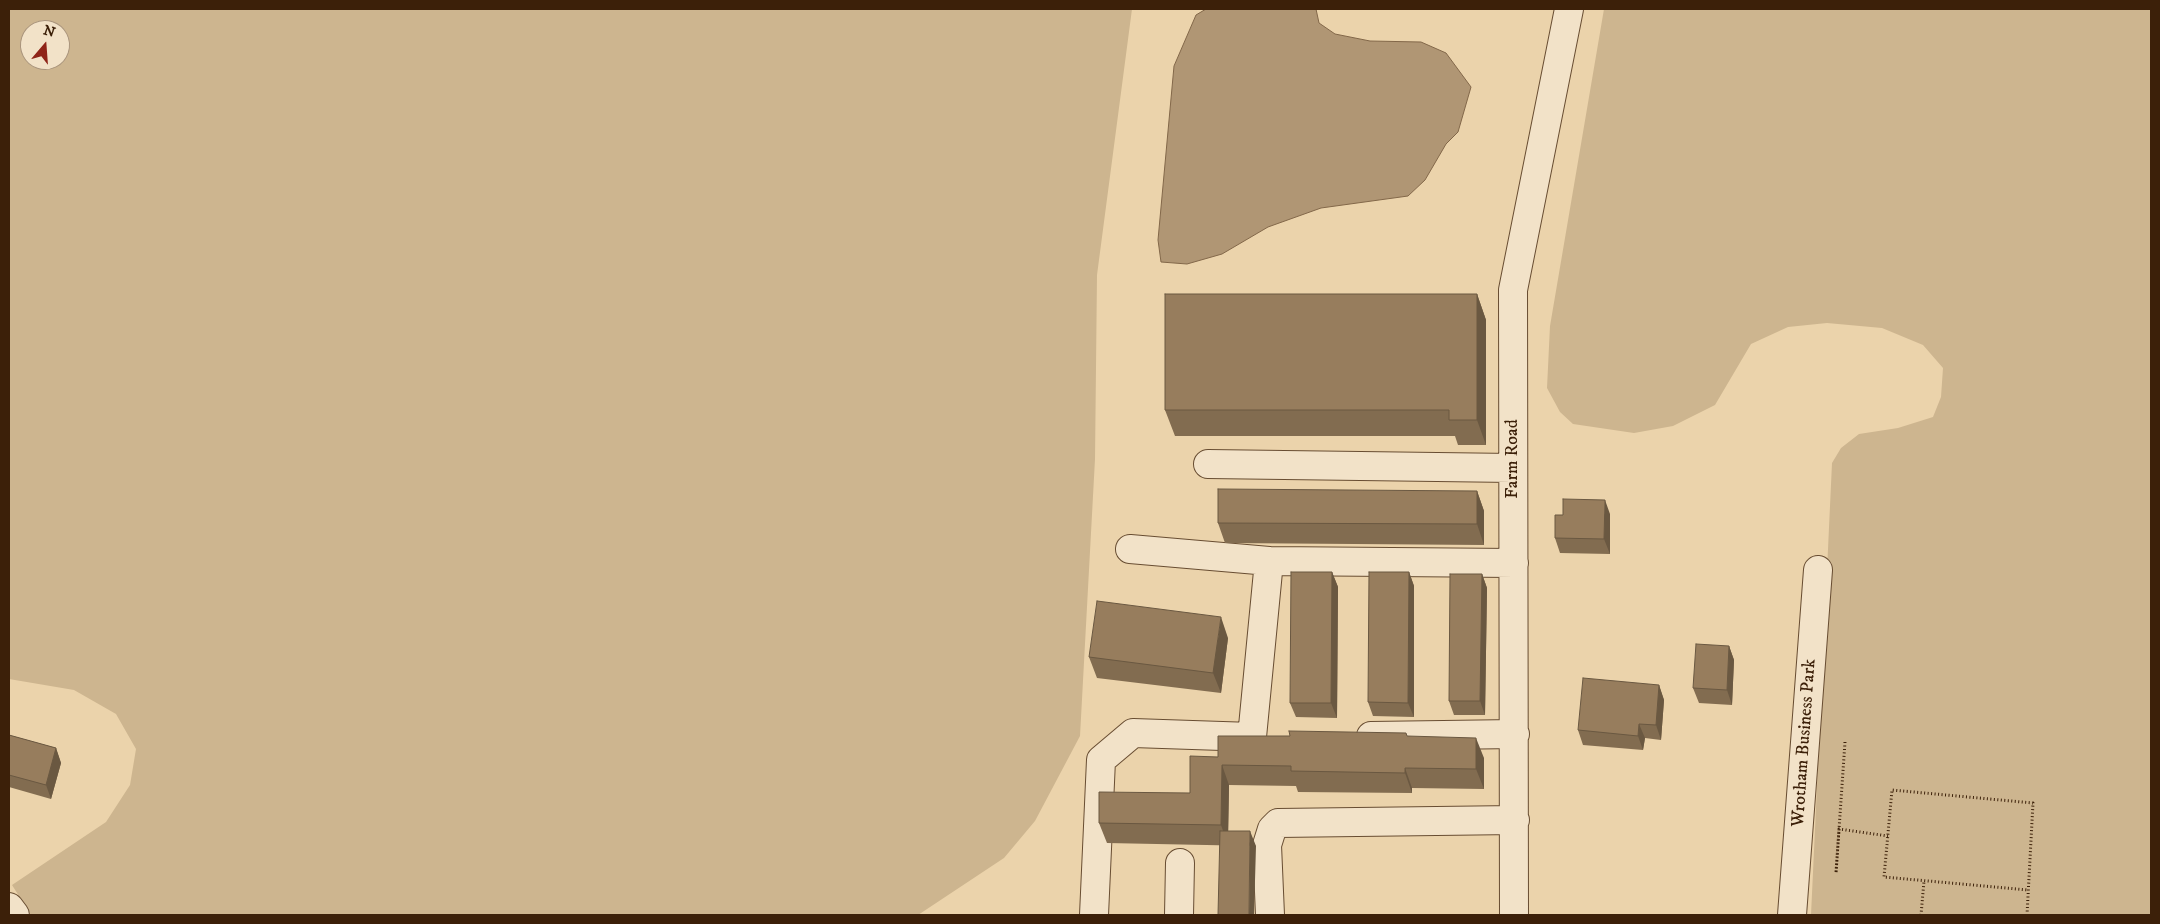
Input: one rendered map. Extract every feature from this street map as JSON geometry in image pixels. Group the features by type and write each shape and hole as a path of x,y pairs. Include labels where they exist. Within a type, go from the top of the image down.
{"street":[{"name":"Farm Road","path":"1514,915 1513,290 1569,9"},
{"path":"1208,464 1513,468"},
{"path":"1130,549 1269,560 1514,563"},
{"path":"1252,737 1269,560"},
{"name":"Wrotham Business Park","path":"1792,915 1818,570"},
{"path":"1094,915 1101,760 1133,732 1281,737"},
{"path":"1349,736 1515,734"},
{"path":"1270,915 1268,845 1272,829 1278,823 1515,820"},
{"path":"1179,915 1180,863"},
{"path":"9,907 15,915"}],"path":[{"path":"1845,742 1836,873 1839,829 1888,836"},
{"path":"2027,915 2033,803 1892,790 1884,877 2028,890"},
{"path":"1920,915 1924,881"}],"shaded area":[{"path":"9,9 1132,9 1097,275 1095,459 1080,736 1035,821 1004,858 918,915 31,915 12,885 106,822 130,785 136,749 116,714 74,690 9,679"},
{"path":"1206,9 1316,9 1319,23 1335,34 1370,41 1421,42 1446,53 1471,87 1458,132 1446,144 1425,180 1408,196 1321,208 1268,227 1222,254 1187,264 1161,262 1158,240 1174,66 1196,15"},
{"path":"1604,9 2151,9 2151,915 1811,915 1832,463 1841,448 1859,434 1898,428 1933,417 1941,397 1943,368 1923,345 1882,328 1827,323 1788,327 1751,344 1715,405 1673,426 1634,433 1573,424 1560,412 1547,388 1550,326"}],"building":[{"path":"1165,294 1477,294 1477,420 1449,420 1449,410 1165,410"},
{"path":"1218,489 1477,491 1477,524 1218,523"},
{"path":"1563,499 1605,500 1604,539 1555,538 1555,515 1563,515"},
{"path":"1291,572 1332,572 1331,703 1290,703"},
{"path":"1369,572 1409,572 1408,703 1368,702"},
{"path":"1450,574 1482,574 1480,701 1449,701"},
{"path":"1097,601 1221,617 1213,673 1089,657"},
{"path":"1696,644 1729,646 1727,690 1693,688"},
{"path":"1583,678 1659,685 1656,725 1639,724 1638,736 1578,730"},
{"path":"1289,731 1406,733 1407,736 1476,738 1476,769 1405,768 1405,773 1291,771 1291,766 1222,765 1221,825 1099,823 1099,792 1190,793 1190,756 1218,757 1218,736 1290,736"},
{"path":"9,735 56,748 46,785 9,775"},
{"path":"1220,831 1250,831 1249,915 1218,915"}]}
